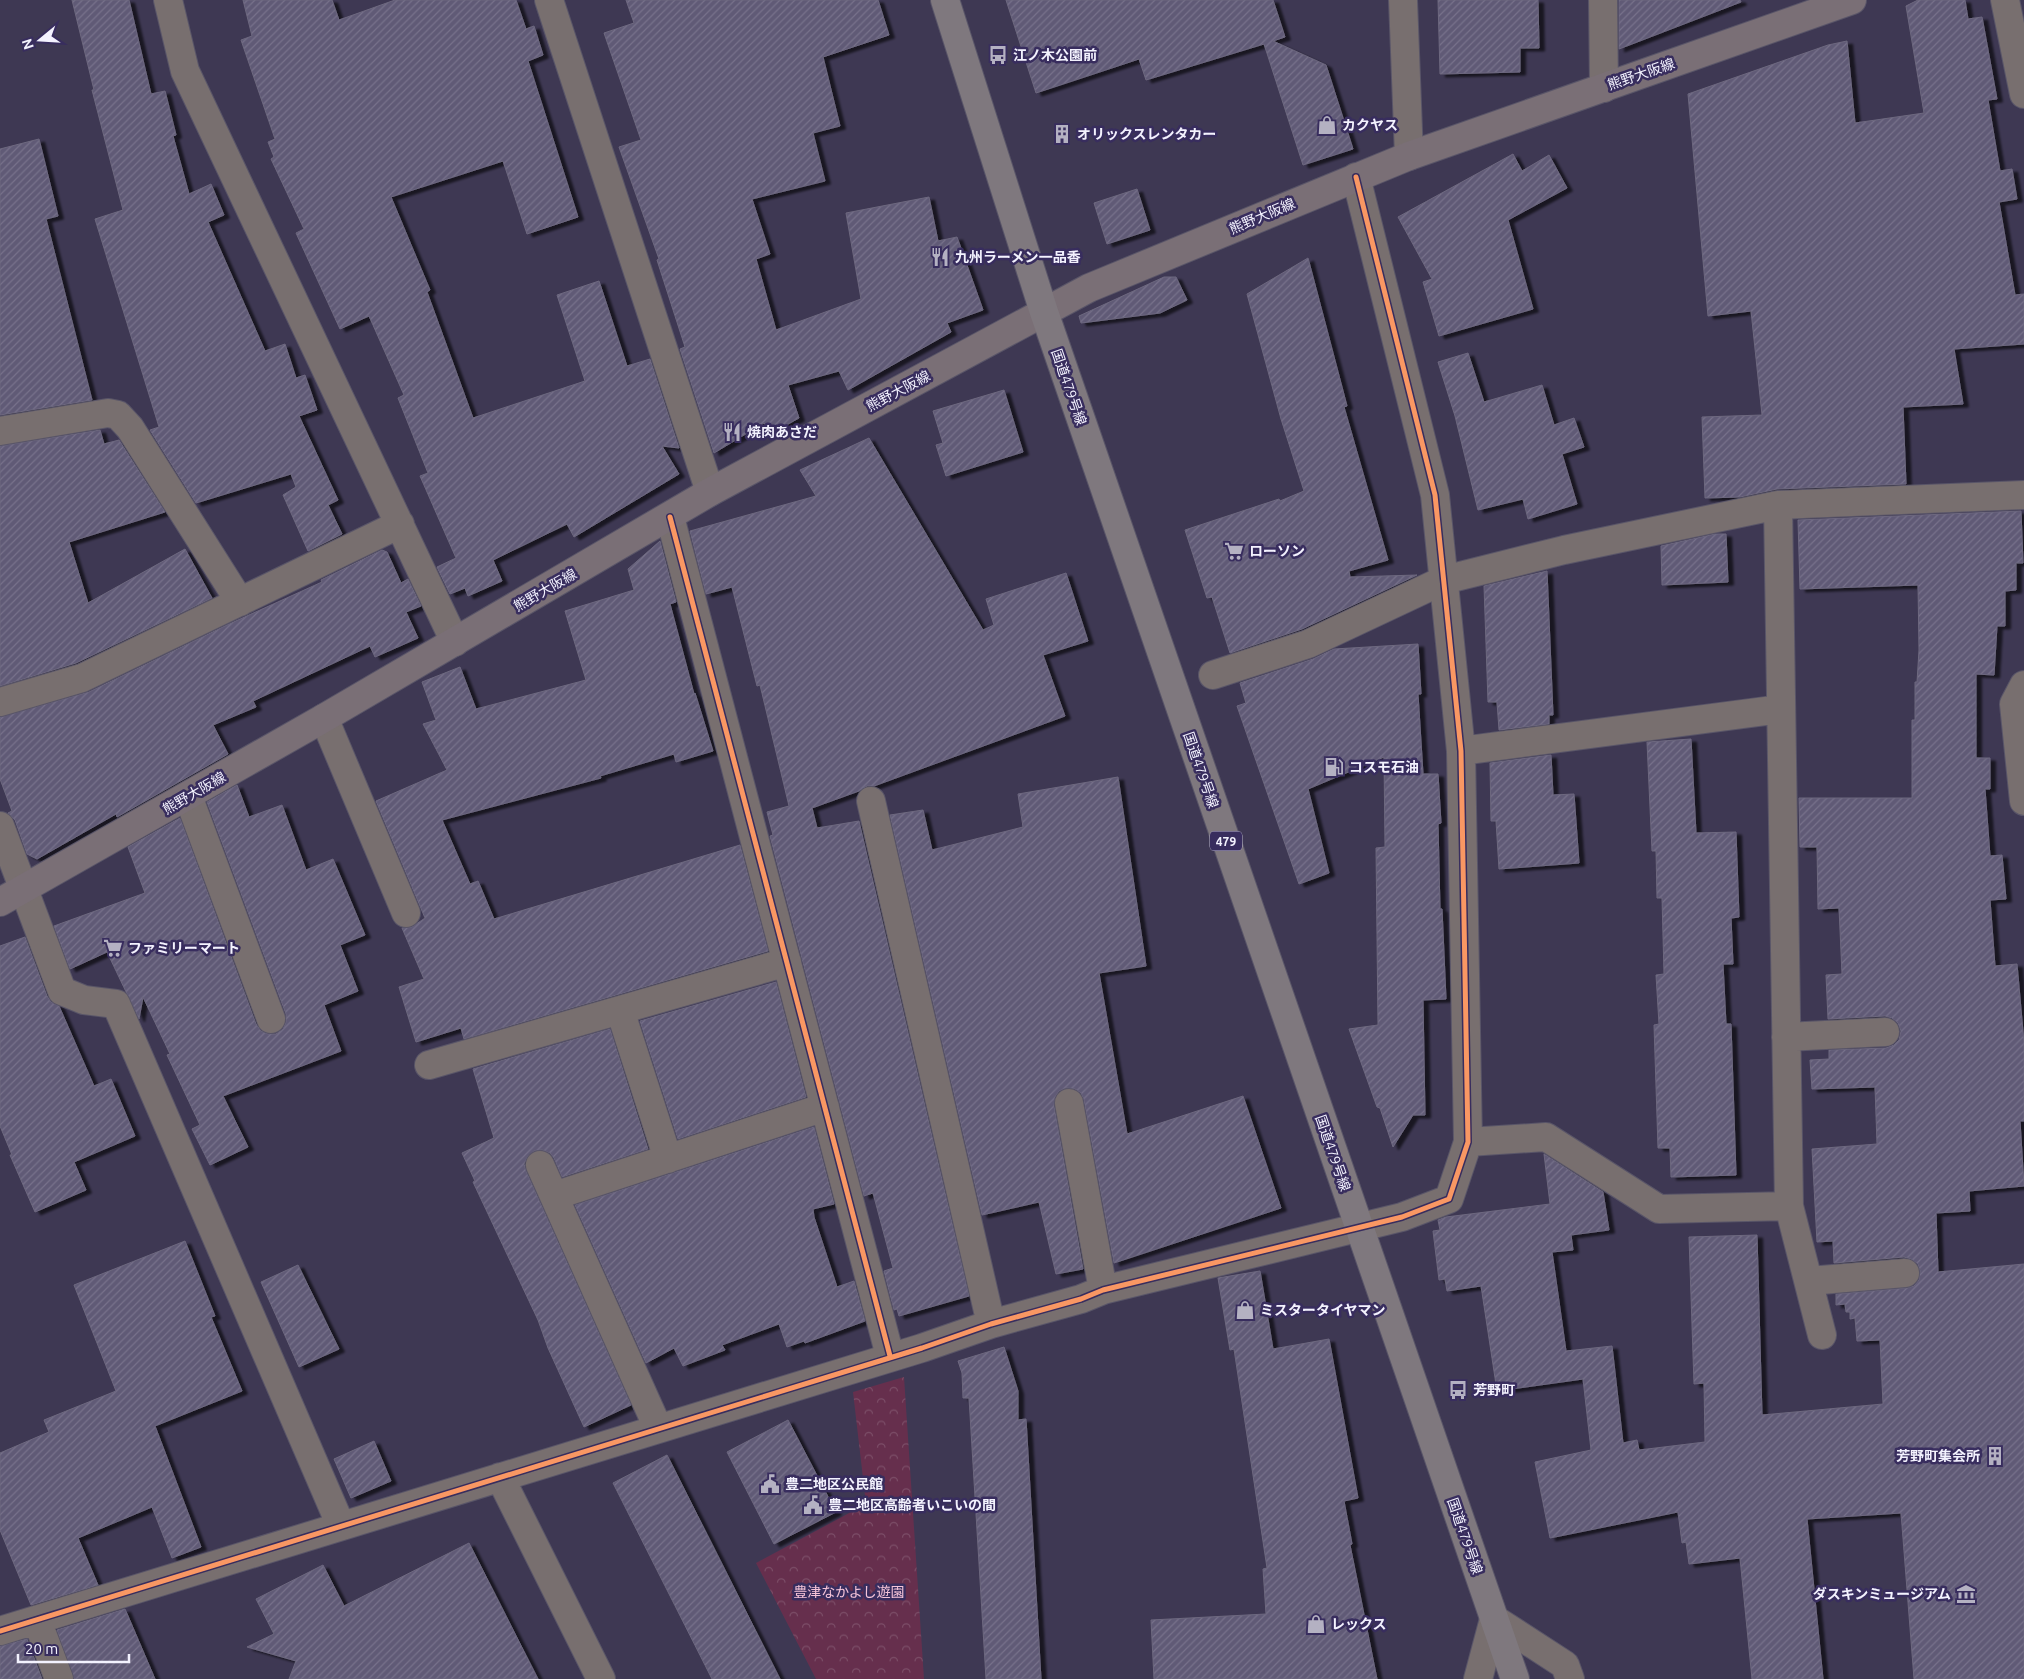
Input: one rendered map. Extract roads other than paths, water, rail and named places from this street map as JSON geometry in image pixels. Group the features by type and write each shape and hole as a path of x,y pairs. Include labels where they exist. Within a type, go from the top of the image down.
{"highway":[{"name":"国道479号線","path":"945,0 1044,312 1515,1679"}],"main road":[{"name":"熊野大阪線","path":"0,902 324,718 710,492 1089,288 1409,156 1852,0"}],"street":[{"path":"168,0 185,71 455,642"},
{"path":"549,0 710,492"},
{"path":"1403,0 1409,156"},
{"path":"1603,0 1604,88"},
{"path":"2005,0 2024,94"},
{"path":"0,1632 1103,1290 1402,1217 1449,1199 1468,1142 1461,751 1435,495 1356,178"},
{"path":"0,431 108,412 118,415 130,428 240,602"},
{"path":"1214,675 1308,644 1444,580 1564,550 1778,505 2024,495"},
{"path":"1778,505 1789,1206 1822,1335"},
{"path":"670,517 890,1356"},
{"path":"0,702 82,678 400,524"},
{"path":"2024,685 2014,704 2024,801"},
{"path":"1461,751 1781,708"},
{"path":"324,718 406,913"},
{"path":"188,796 271,1019"},
{"path":"871,801 991,1324"},
{"path":"0,826 62,991 84,1000 116,1004 341,1526"},
{"path":"429,1065 786,962"},
{"path":"620,1010 668,1159"},
{"path":"1786,1037 1885,1032"},
{"path":"1069,1103 1103,1290"},
{"path":"554,1196 825,1107"},
{"path":"1468,1142 1546,1137 1659,1209 1789,1206"},
{"path":"540,1165 658,1428"},
{"path":"1809,1281 1905,1273"},
{"path":"500,1477 601,1679"},
{"path":"1478,1679 1494,1619 1565,1666 1570,1679"},
{"path":"37,1620 60,1679"}],"place":[{"name":"江ノ木公園前","path":"998,55"},
{"name":"カクヤス","path":"1327,125"},
{"name":"オリックスレンタカー","path":"1062,134"},
{"name":"九州ラーメン一品香","path":"940,257"},
{"name":"焼肉あさだ","path":"732,432"},
{"name":"ローソン","path":"1234,551"},
{"name":"コスモ石油","path":"1334,767"},
{"name":"ファミリーマート","path":"113,948"},
{"name":"ミスタータイヤマン","path":"1245,1310"},
{"name":"芳野町","path":"1458,1390"},
{"name":"芳野町集会所","path":"1995,1456"},
{"name":"豊二地区公民館","path":"770,1484"},
{"name":"豊二地区高齢者いこいの間","path":"813,1505"},
{"name":"ダスキンミュージアム","path":"1966,1594"},
{"name":"レックス","path":"1316,1624"}],"park label":[{"name":"豊津なかよし遊園","path":"849,1592"}]}
